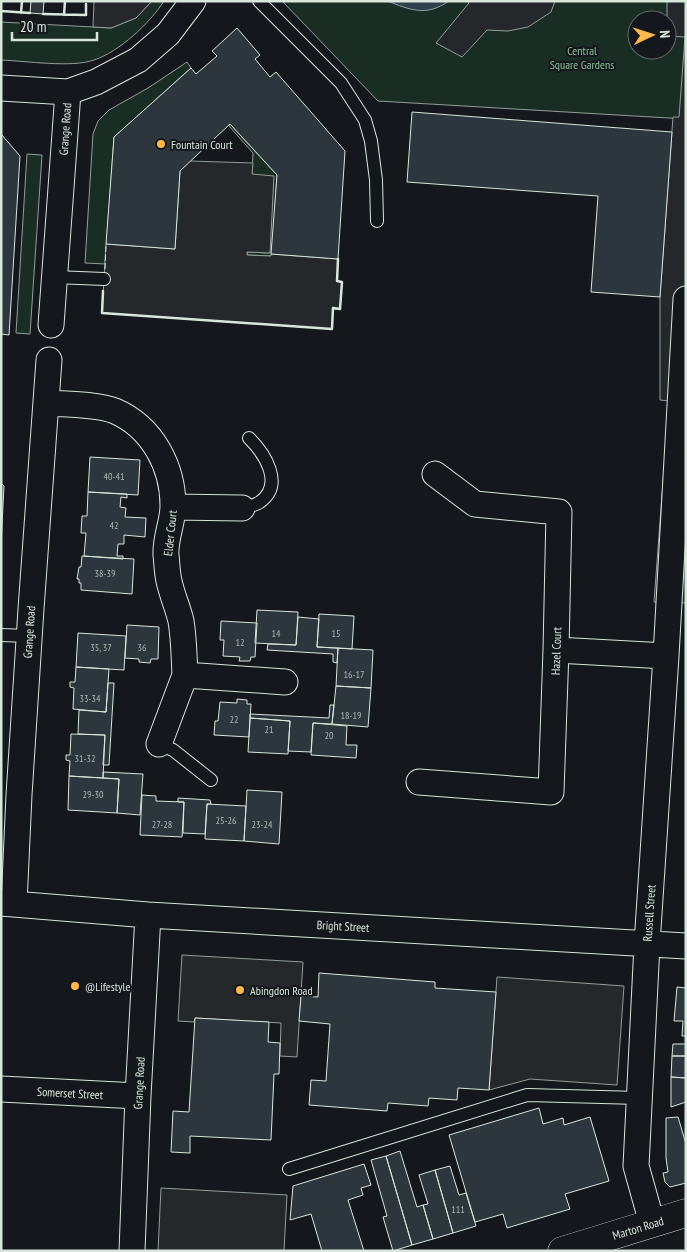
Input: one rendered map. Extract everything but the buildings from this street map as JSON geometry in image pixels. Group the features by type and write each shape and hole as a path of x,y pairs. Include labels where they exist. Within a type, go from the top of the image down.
{"street":[{"name":"Grange Road","path":"51,325 68,92 96,82 138,60 168,34 193,1"},
{"path":"1,88 68,92"},
{"name":"Russell Street","path":"652,1223 636,1166 638,1098 685,314"},
{"name":"Grange Road","path":"8,903 19,795 49,360"},
{"name":"Elder Court","path":"47,403 113,410 133,421 150,435 163,457 171,486 173,507 166,547 167,565 169,581 181,621 185,675"},
{"name":"Hazel Court","path":"419,782 551,792 559,512 475,504 435,474"},
{"path":"173,507 242,508"},
{"path":"556,650 666,656"},
{"path":"159,744 185,675 285,682"},
{"name":"Bright Street","path":"8,903 148,915 686,946"},
{"name":"Grange Road","path":"132,1251 148,915"},
{"name":"Somerset Street","path":"1,1089 138,1096"},
{"name":"Marton Road","path":"562,1251 686,1213"}],"lane":[{"path":"259,1 341,83 365,120 371,141 376,180 377,221"},
{"path":"54,277 104,280"},
{"path":"242,508 261,502 270,490 272,482 265,457 249,438"},
{"path":"1,635 29,636"},
{"path":"159,744 172,750 211,780"},
{"path":"289,1170 527,1095 638,1098"}],"green space":[{"path":"152,1 164,1 151,18 133,36 114,51 94,60 74,64 61,64 1,60 1,22 111,28 136,18"},
{"name":"Central Square Gardens","path":"282,1 686,1 686,119 378,101"},
{"path":"187,62 191,68 114,137 105,264 85,263 93,134 98,121 109,110 148,88"},
{"path":"230,124 277,175 272,256 247,255 247,252 269,253 252,174 253,153 229,126"},
{"path":"27,154 42,155 30,334 16,333"}],"shaded area":[{"path":"94,1 152,1 136,18 111,28 93,27"},
{"path":"468,1 555,1 551,12 528,27 508,31 487,30 462,57 436,43 469,3"},
{"path":"667,1 686,1 686,603 654,602 669,401 660,400 660,297 673,117 679,117 685,37 677,37 677,10 667,10"},
{"path":"190,161 253,163 252,174 274,176 270,253 247,252 247,255 271,256 271,254 338,259 337,281 342,282 340,309 333,309 332,329 102,313 106,244 175,249 180,171"},
{"name":"Abingdon Road","path":"182,955 303,962 297,1057 280,1056 281,1023 195,1018 194,1022 178,1021"},
{"path":"497,977 624,986 617,1085 530,1079 489,1090"},
{"path":"161,1188 287,1195 284,1251 158,1251"}],"water":[{"path":"387,1 449,1 433,9 418,10"}],"fence":[{"path":"105,269 106,244"}],"wall":[{"path":"21,13 22,1"},
{"path":"64,15 65,1"},
{"path":"43,14 86,15 86,4"},
{"path":"1,11 30,13"},
{"path":"103,291 102,313 332,329 333,308 340,309 342,282 337,281 338,259"}],"place":[{"name":"Fountain Court","path":"161,144"},
{"name":"@Lifestyle","path":"75,986"},
{"name":"Abingdon Road","path":"240,990"}]}
